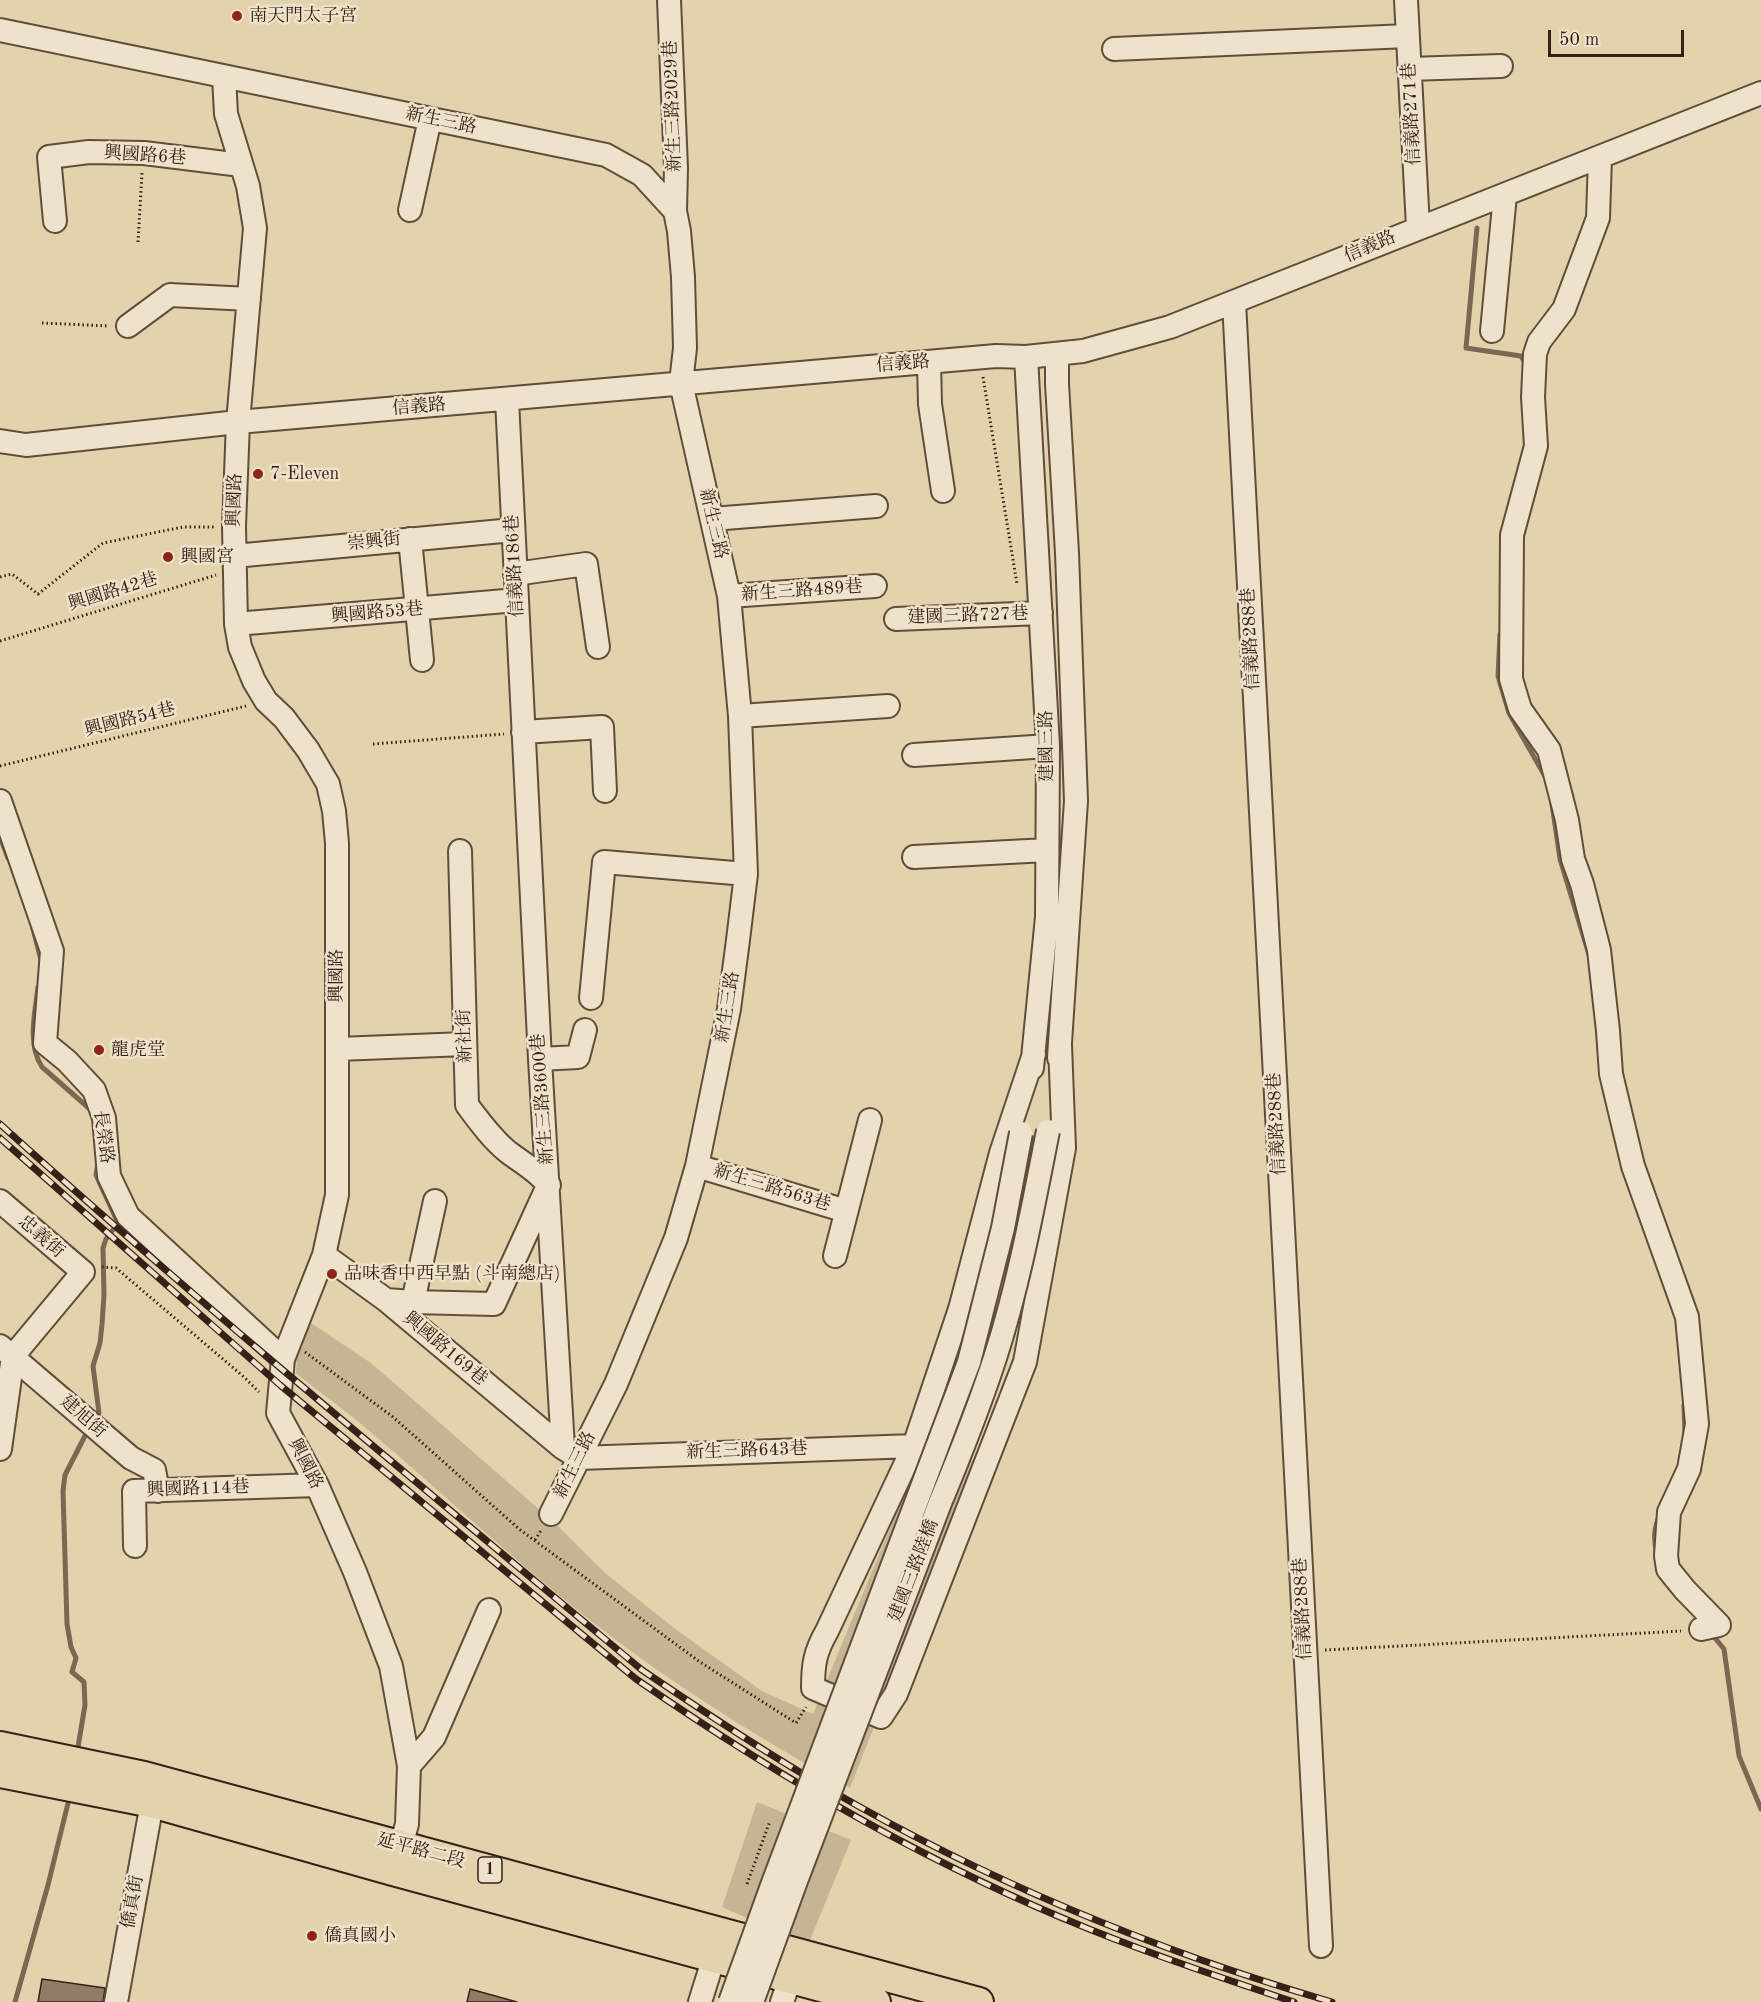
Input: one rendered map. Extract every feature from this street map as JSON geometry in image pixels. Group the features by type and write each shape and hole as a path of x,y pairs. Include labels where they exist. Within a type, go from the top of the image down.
{"main road":[{"name":"延平路二段","path":"0,1746 144,1776 714,1957 786,1991 876,2002"},
{"name":"延平路二段","path":"0,1773 152,1803 397,1858 979,2002"}],"street":[{"name":"新生三路2029巷","path":"669,0 676,168 675,211"},
{"name":"信義路271巷","path":"1406,0 1419,227"},
{"name":"新生三路","path":"0,30 606,155 642,175 675,211 683,276 684,348 681,383 729,596 740,716 746,874 729,1009 697,1166 676,1238 616,1384 571,1453 551,1514"},
{"path":"1114,49 1407,36"},
{"path":"1409,69 1501,66"},
{"name":"興國路","path":"224,77 226,114 248,186 255,228 238,422 234,526 236,624 240,647 254,681 266,701 284,718 308,750 328,784 334,811 337,843 337,1195 324,1255 286,1350 278,1413 317,1485 355,1572 391,1666 409,1766 407,1824 397,1858"},
{"name":"信義路","path":"0,441 26,445 238,422 996,356 1026,357 1083,351 1170,327 1761,93"},
{"path":"410,210 430,118"},
{"name":"興國路6巷","path":"55,221 49,157 89,152 144,153 241,165"},
{"path":"1600,157 1598,218 1564,309 1539,342 1535,354 1533,397 1536,446 1512,535 1511,679 1520,709 1549,750 1567,820 1573,859 1599,950 1611,1074 1632,1166 1687,1317 1697,1424 1689,1469 1669,1512 1666,1556 1668,1569 1719,1625 1701,1629"},
{"path":"1492,331 1505,195"},
{"path":"128,326 170,295 249,299"},
{"name":"信義路288巷","path":"1233,302 1321,1946"},
{"name":"建國三路","path":"1048,1131 1060,1045 1076,801 1057,354"},
{"name":"建國三路","path":"1021,1133 1034,1054 1047,917 1048,746 1026,357"},
{"path":"929,362 930,405 943,491"},
{"name":"信義路186巷","path":"507,400 524,732"},
{"path":"0,450 26,445"},
{"path":"712,519 876,506"},
{"name":"崇興街","path":"234,563 410,539 513,530"},
{"path":"410,539 422,660"},
{"path":"515,574 586,564 598,647"},
{"name":"新生三路489巷","path":"729,596 875,586"},
{"name":"興國路53巷","path":"236,624 517,600"},
{"name":"建國三路727巷","path":"896,619 1041,613"},
{"path":"740,716 888,706"},
{"path":"524,732 602,727 606,791"},
{"name":"新生三路3600巷","path":"524,732 540,1059 571,1453"},
{"path":"914,755 1048,746"},
{"name":"長榮路","path":"0,801 52,951 45,1043 67,1061 94,1090 104,1118 109,1176 128,1216 286,1350"},
{"path":"914,857 1047,850"},
{"name":"新社街","path":"460,851 467,1105 507,1150 537,1171 549,1185"},
{"path":"591,998 604,862 746,874"},
{"path":"540,1059 578,1057 585,1030"},
{"path":"338,1049 465,1044"},
{"path":"1034,1054 1001,1153 960,1309 914,1446 817,1649 813,1688 881,1717 896,1694 1025,1362 1064,1148 1060,1045"},
{"name":"新生三路563巷","path":"835,1256 870,1120"},
{"name":"建國三路陸橋","path":"752,2002 940,1503 966,1442 996,1356 1027,1239 1048,1131"},
{"name":"建國三路陸橋","path":"730,2002 969,1362 1003,1228 1021,1133"},
{"name":"新生三路563巷","path":"697,1166 846,1211"},
{"path":"386,1300 494,1304 549,1185"},
{"name":"忠義街","path":"0,1201 83,1272"},
{"path":"413,1302 435,1201"},
{"name":"興國路169巷","path":"324,1255 386,1300 571,1453"},
{"path":"0,1449 6,1351 83,1272"},
{"name":"建旭街","path":"6,1351 131,1458 154,1470 158,1491"},
{"name":"新生三路643巷","path":"571,1453 914,1446"},
{"name":"興國路114巷","path":"135,1546 134,1491 317,1485"},
{"path":"409,1766 434,1737 489,1610"},
{"name":"僑真街","path":"116,2002 152,1803"},
{"path":"700,2002 714,1957"}],"path":[{"path":"138,242 144,153"},
{"path":"42,323 128,326"},
{"path":"0,577 12,574 38,594 103,543 183,527 234,526"},
{"name":"興國路42巷","path":"0,641 234,563"},
{"name":"興國路54巷","path":"0,766 266,701"},
{"path":"373,744 524,732"},
{"path":"83,1272 98,1267 116,1269 244,1377 278,1413"},
{"path":"286,1350 393,1417 519,1529 700,1662 796,1723 816,1690"},
{"path":"1305,1651 1701,1629"},
{"path":"747,1884 770,1821"}],"shaded area":[{"path":"308,1321 371,1363 556,1524 605,1573 674,1628 762,1691 813,1714 923,1448 973,1461 850,1788 732,1720 620,1643 523,1565 358,1422 296,1373 297,1351"},
{"path":"757,1802 851,1840 808,1945 722,1907"}],"building":[{"path":"42,1979 105,1988 103,2002 38,2002"},
{"path":"470,1989 517,2002 467,2002"}],"waterway":[{"path":"1477,228 1466,348 1521,356 1525,363"},
{"path":"1500,634 1498,676 1509,713 1546,778"},
{"path":"1552,804 1560,859 1590,958"},
{"path":"0,837 8,858"},
{"path":"33,929 41,960"},
{"path":"38,987 33,1028 37,1058 42,1067 91,1110"},
{"path":"94,1421 99,1413 93,1366 100,1343 102,1324 103,1248 106,1239 118,1223 96,1175 98,1163"},
{"path":"1684,1405 1685,1434"},
{"path":"77,1753 85,1705 84,1682 72,1672 76,1658 71,1647 67,1624 63,1491 65,1475 89,1428"},
{"path":"1657,1554 1655,1534 1660,1514"},
{"path":"1711,1633 1724,1649 1739,1756 1761,1809"},
{"path":"15,2002 48,1885 70,1795"}],"railway":[{"path":"0,1124 238,1332 642,1670 712,1717 806,1776 889,1823 1012,1884 1138,1937 1332,2002"},
{"path":"0,1138 280,1385 636,1679 799,1784 912,1847 970,1876 1029,1904 1114,1939 1294,2002"}],"place":[{"name":"南天門太子宮","path":"237,16"},
{"name":"7-Eleven","path":"258,474"},
{"name":"興國宮","path":"168,557"},
{"name":"龍虎堂","path":"99,1050"},
{"name":"品味香中西早點 (斗南總店)","path":"332,1274"},
{"name":"僑真國小","path":"312,1936"}]}
